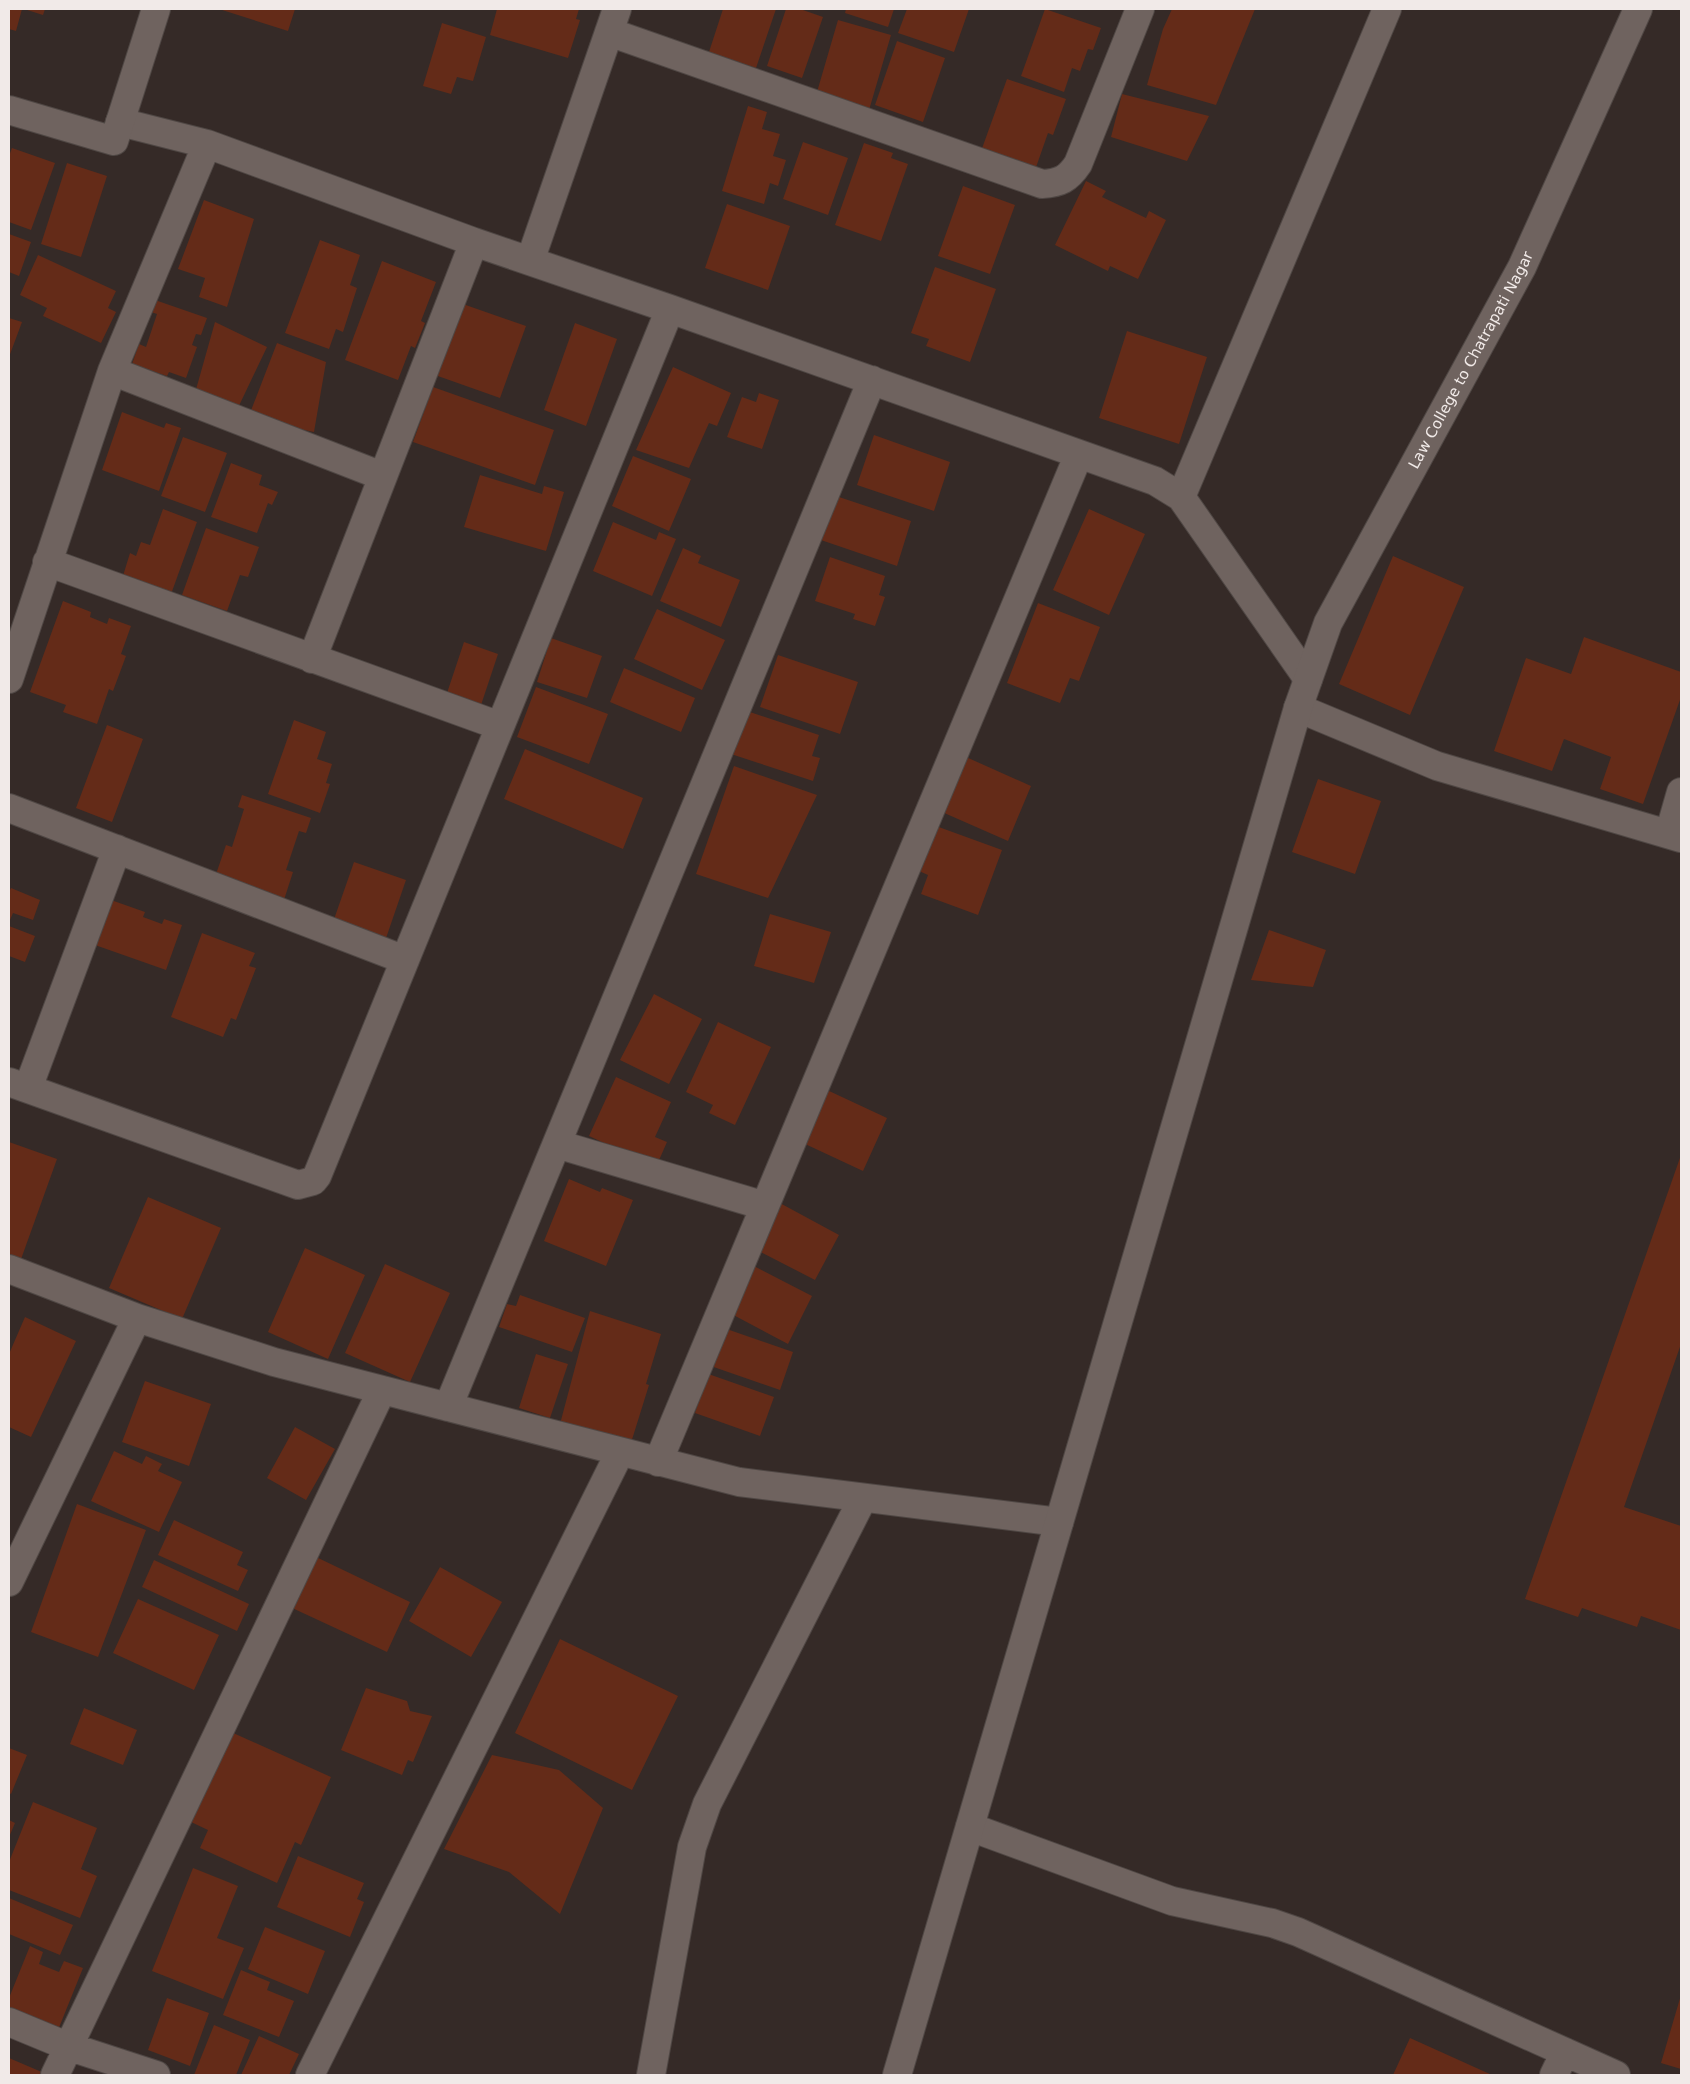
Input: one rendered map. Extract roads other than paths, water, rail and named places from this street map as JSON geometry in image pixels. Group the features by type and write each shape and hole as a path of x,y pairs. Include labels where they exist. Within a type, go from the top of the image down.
{"street":[{"path":"9,110 114,142 156,9"},
{"path":"530,261 613,20 1042,184 1058,183 1071,175 1078,164 1140,9"},
{"path":"1181,497 1387,9"},
{"name":"Law College to Chatrapati Nagar","path":"897,2075 1298,708 1328,623 1522,267 1638,9"},
{"path":"120,122 207,144 474,242 670,309 1155,481 1181,497 1308,679"},
{"path":"9,679 112,372 207,144"},
{"path":"312,659 474,242"},
{"path":"117,849 18,1085 298,1185 305,1185 318,1176 670,309"},
{"path":"112,372 382,476"},
{"path":"448,1408 872,380"},
{"path":"658,1462 1079,454"},
{"path":"47,562 500,726"},
{"path":"1298,708 1437,766 1675,836 1681,792"},
{"path":"9,808 405,960"},
{"path":"557,1144 765,1206"},
{"path":"9,1269 137,1318 274,1362 739,1482 1059,1522"},
{"path":"9,1582 137,1318"},
{"path":"55,2075 67,2046 382,1390"},
{"path":"310,2075 620,1452"},
{"path":"651,2075 692,1847 706,1804 863,1498"},
{"path":"970,1827 1172,1901 1272,1923 1298,1932 1559,2064 1616,2075"},
{"path":"9,2022 67,2046 156,2075"}]}
